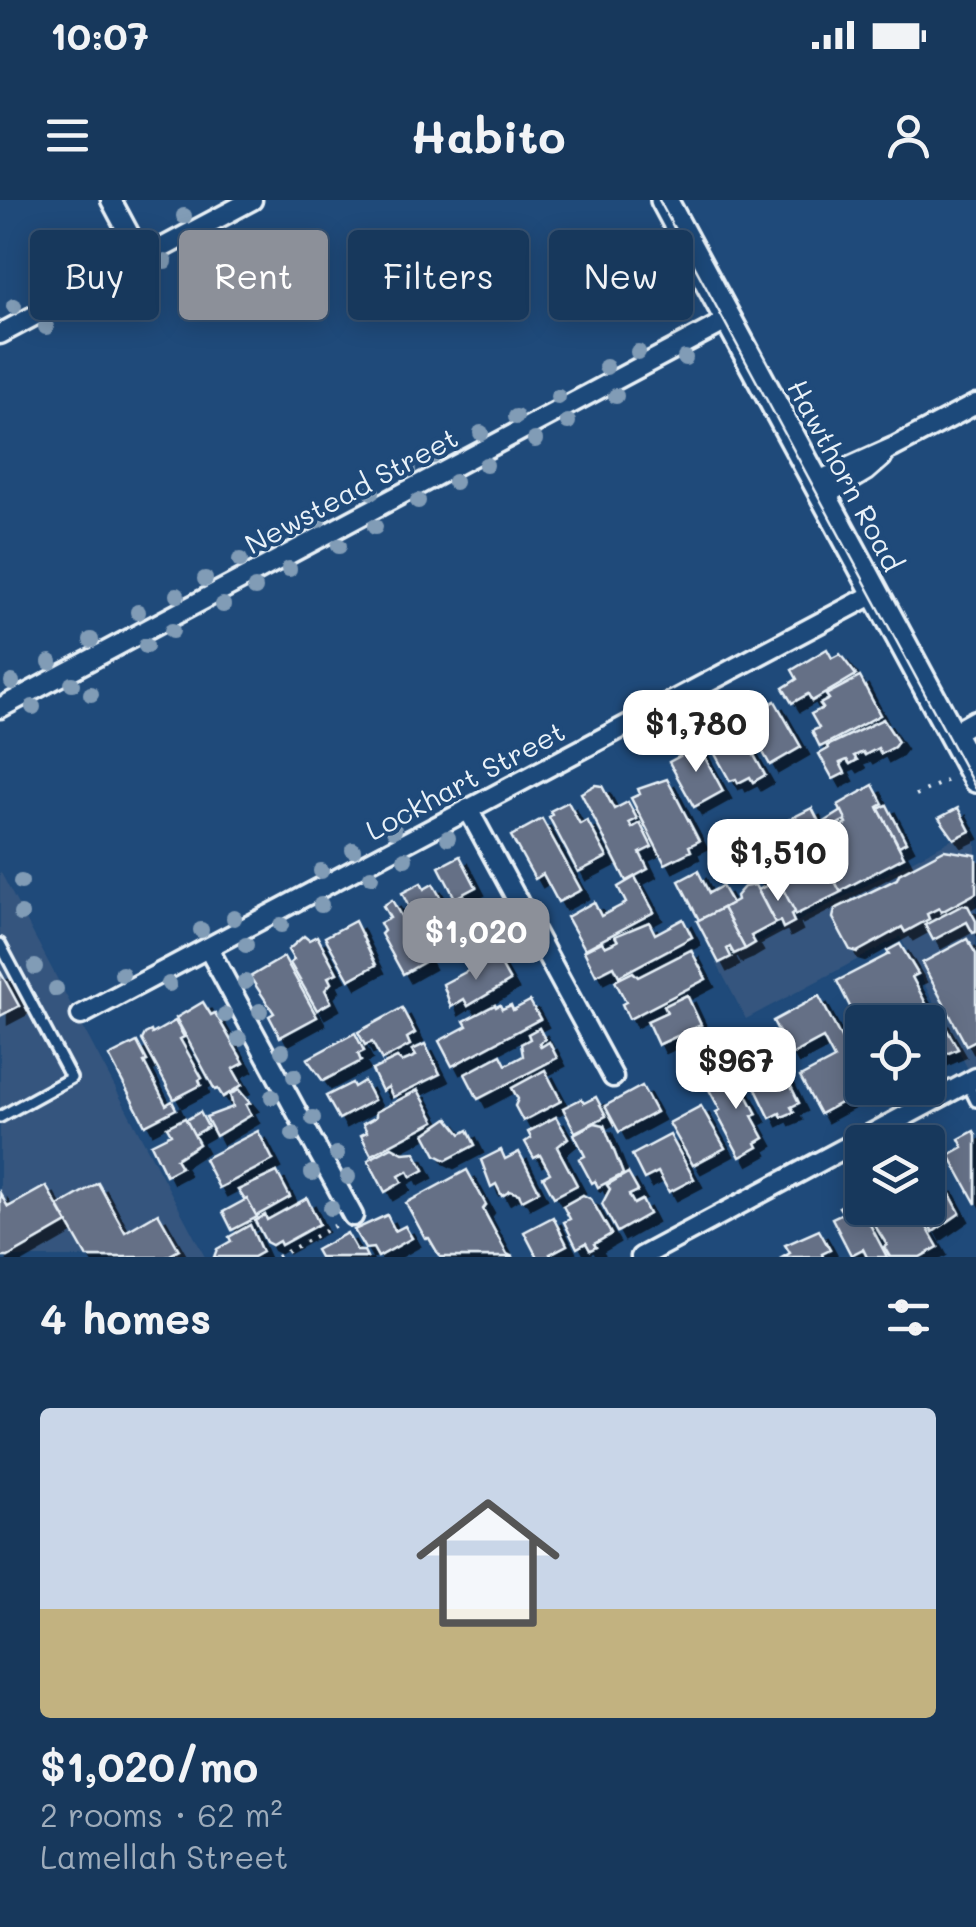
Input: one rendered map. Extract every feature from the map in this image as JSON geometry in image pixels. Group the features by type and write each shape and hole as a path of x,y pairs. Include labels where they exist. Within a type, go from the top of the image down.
{"main road":[{"name":"Hawthorn Road","path":"664,200 976,779"}],"street":[{"path":"111,200 127,230"},
{"path":"159,249 252,200"},
{"path":"0,334 30,318"},
{"name":"Newstead Street","path":"0,708 728,320"},
{"path":"820,489 866,471 894,447 976,404"},
{"name":"Lockhart Street","path":"81,1015 876,593"},
{"path":"951,734 976,720"},
{"path":"468,809 613,1077"},
{"path":"208,948 352,1216"},
{"path":"641,1257 971,1081"}],"lane":[{"path":"0,944 72,1078 0,1117"},
{"path":"971,1081 976,1101"}],"path":[{"path":"916,795 946,780"},
{"path":"969,942 976,950"},
{"path":"276,1257 352,1216"}],"shaded area":[{"path":"970,830 976,841 976,1106 972,1077 945,1024 945,1005 935,1005 900,937 746,1019 717,964"},
{"path":"0,871 205,1257 0,1257"}],"building":[{"path":"827,649 832,658 840,654 856,675 812,701 808,694 792,703 783,688 797,679 792,670"},
{"path":"860,677 880,715 820,747 812,731 819,728 811,714 823,708 820,704 829,699 826,695"},
{"path":"775,701 801,747 770,765 744,718"},
{"path":"883,719 898,742 894,747 881,754 878,748 865,755 863,752 854,756 857,760 850,764 847,760 840,763 845,773 833,779 819,754 827,746"},
{"path":"725,725 728,730 737,725 765,775 753,782 750,777 738,783 736,779 730,781 705,736"},
{"path":"696,741 723,791 694,807 669,762 680,756 677,751"},
{"path":"667,779 699,841 689,846 691,851 665,864 631,798 640,794 638,789"},
{"path":"595,785 602,786 614,809 628,802 637,819 629,823 632,828 640,823 652,847 640,853 648,869 626,881 581,793"},
{"path":"873,785 883,804 878,807 904,857 840,891 819,852 823,850 817,839 847,824 838,805"},
{"path":"568,802 580,824 587,820 607,857 578,872 549,817 550,811"},
{"path":"887,805 906,842 899,846 879,809"},
{"path":"812,808 821,826 793,841 784,822"},
{"path":"958,808 970,831 954,839 939,818"},
{"path":"842,811 846,820 819,833 823,841 819,843 810,831"},
{"path":"542,819 581,890 558,902 543,874 535,879 511,836"},
{"path":"814,833 823,859 779,881 772,866 804,850 799,841"},
{"path":"754,849 763,866 739,880 729,863"},
{"path":"944,850 976,855 976,893 941,912 939,908 927,914 929,919 905,932 902,927 857,952 850,950 833,918 835,909 897,879 899,874"},
{"path":"460,856 476,887 455,898 439,867"},
{"path":"823,859 843,891 795,915 779,881"},
{"path":"769,861 778,880 770,884 769,879 755,880 754,871"},
{"path":"698,871 709,893 722,886 732,903 699,920 679,881"},
{"path":"635,877 654,912 585,949 567,917 594,902 601,916 626,903 618,887"},
{"path":"778,880 795,912 791,915 794,922 783,928 780,921 775,923 758,890"},
{"path":"421,883 424,889 433,884 449,913 420,930 402,893"},
{"path":"755,885 775,923 751,936 755,943 745,949 723,908 737,900 744,887"},
{"path":"392,900 426,961 403,974 381,934 384,931 380,923 390,918 383,906"},
{"path":"487,905 504,937 485,947 468,916"},
{"path":"968,906 976,921 976,932 967,922 933,940 925,925"},
{"path":"723,908 745,949 734,954 730,947 727,949 731,957 719,963 697,921"},
{"path":"683,919 692,937 619,976 614,966 596,975 584,951 602,942 605,947 618,941 615,936 649,922 655,934"},
{"path":"355,921 376,965 349,980 325,937"},
{"path":"304,936 309,940 317,936 337,973 328,977 331,983 325,990 331,1002 317,1010 290,963 294,960 288,950"},
{"path":"967,939 976,954 976,1040 966,1045 922,963"},
{"path":"900,944 918,974 912,977 927,1005 849,1005 837,981 889,954 887,951"},
{"path":"691,950 706,979 629,1019 622,1004 626,1002 615,981 633,972 638,977"},
{"path":"496,956 510,981 468,1006 464,999 451,1007 443,984"},
{"path":"284,957 317,1017 280,1037 269,1016 274,1013 250,977"},
{"path":"0,971 19,1006 0,1016"},
{"path":"687,995 701,1025 658,1045 647,1021 667,1012 664,1006"},
{"path":"819,996 845,1046 845,1100 820,1114 800,1077 834,1059 823,1038 791,1055 773,1021"},
{"path":"530,1001 540,1019 452,1066 439,1041 467,1026 464,1021 495,1005 502,1009 511,1005 513,1010"},
{"path":"203,1002 211,1015 215,1013 244,1063 233,1069 242,1085 223,1097 215,1090 176,1018"},
{"path":"402,1008 415,1033 407,1038 410,1045 382,1060 372,1042 365,1045 358,1032"},
{"path":"175,1021 184,1037 180,1039 202,1078 201,1085 174,1099 142,1040 145,1034"},
{"path":"945,1026 958,1049 945,1055"},
{"path":"539,1028 545,1039 539,1043 541,1047 549,1042 557,1058 478,1099 465,1074 501,1055 506,1065 523,1056 521,1044"},
{"path":"355,1033 364,1051 358,1054 361,1061 323,1081 307,1059"},
{"path":"137,1042 166,1105 172,1101 176,1109 145,1125 109,1056"},
{"path":"425,1044 440,1074 393,1097 388,1087 382,1091 372,1070 397,1058 402,1062 416,1056 412,1050"},
{"path":"781,1066 799,1103 791,1107 794,1112 770,1118 752,1081"},
{"path":"733,1069 757,1114 752,1116 764,1138 756,1143 758,1147 740,1157 706,1084"},
{"path":"545,1070 561,1101 523,1121 512,1088"},
{"path":"364,1081 374,1100 339,1119 326,1096"},
{"path":"642,1086 656,1112 619,1132 605,1106"},
{"path":"239,1090 250,1103 246,1105 251,1115 216,1136 206,1117 233,1107 230,1094"},
{"path":"418,1090 435,1121 371,1155 361,1135 367,1132 363,1124 376,1117 376,1112"},
{"path":"596,1097 606,1116 575,1132 563,1108"},
{"path":"701,1106 725,1148 693,1165 669,1123"},
{"path":"200,1112 208,1127 194,1135 186,1120"},
{"path":"556,1117 568,1138 557,1147 577,1185 554,1197 543,1177 550,1173 540,1155 534,1158 525,1142 531,1138 528,1132"},
{"path":"185,1118 199,1144 176,1159 181,1167 166,1175 151,1144 171,1134 167,1127"},
{"path":"448,1118 461,1134 468,1130 475,1145 446,1160 436,1155 425,1134"},
{"path":"595,1123 604,1125 623,1174 598,1187 579,1159 585,1156 574,1134"},
{"path":"258,1131 273,1160 219,1188 204,1159"},
{"path":"974,1131 976,1204 949,1155 963,1147 959,1139"},
{"path":"670,1135 694,1179 669,1192 658,1172 644,1179 632,1155"},
{"path":"392,1147 403,1153 415,1152 424,1170 411,1177 408,1171 399,1176 402,1182 385,1192 368,1160"},
{"path":"501,1150 505,1159 519,1152 539,1191 522,1200 510,1191 502,1196 496,1184 491,1187 481,1160"},
{"path":"467,1170 486,1205 483,1209 507,1254 513,1257 440,1257 406,1203"},
{"path":"277,1172 290,1197 256,1216 238,1190"},
{"path":"628,1173 638,1191 629,1195 634,1204 642,1200 649,1214 617,1232 602,1204 610,1189 607,1185"},
{"path":"98,1183 125,1232 158,1213 179,1250 166,1257 87,1257 58,1206"},
{"path":"945,1185 960,1213 945,1224"},
{"path":"46,1186 67,1223 8,1257 0,1257 0,1193 8,1207"},
{"path":"583,1195 591,1199 611,1234 590,1250 586,1243 577,1248 564,1222 570,1219 563,1206"},
{"path":"307,1198 319,1224 281,1245 279,1241 272,1245 266,1242 255,1221 265,1215 267,1220"},
{"path":"247,1199 257,1217 232,1230 223,1212"},
{"path":"845,1204 845,1225 870,1225 887,1257 867,1257 863,1249 851,1255 832,1218 843,1213 839,1207"},
{"path":"387,1215 395,1231 405,1226 412,1238 378,1257 373,1248 365,1249 354,1230"},
{"path":"553,1217 567,1245 550,1254 552,1257 537,1257 524,1232"},
{"path":"250,1225 262,1252 253,1257 214,1257 217,1249 231,1241 229,1237"},
{"path":"875,1225 926,1225 938,1247 920,1257 890,1257 884,1247 887,1245"},
{"path":"819,1230 830,1250 823,1257 783,1257 790,1253 785,1245"},
{"path":"347,1233 357,1251 364,1251 367,1257 320,1257 316,1250"}],"tram line":[{"path":"659,200 976,789"}]}
